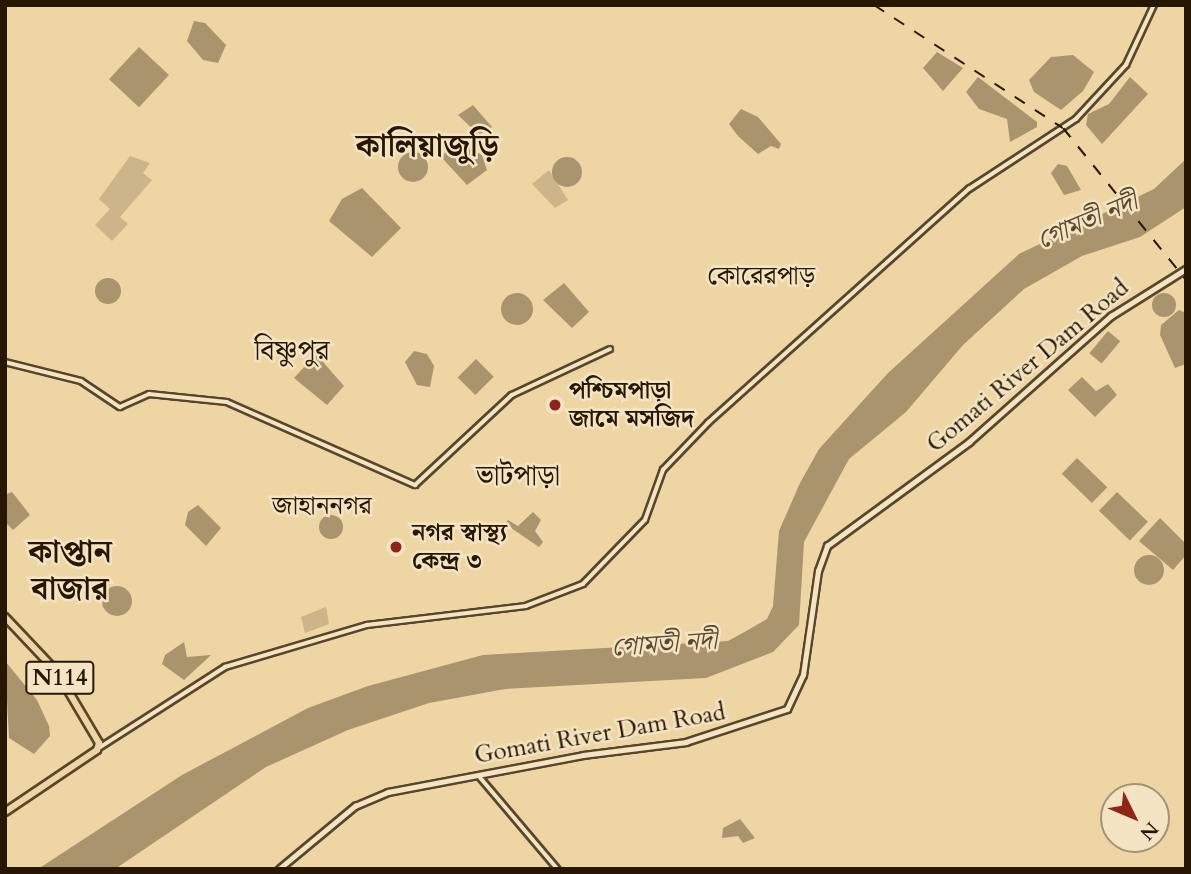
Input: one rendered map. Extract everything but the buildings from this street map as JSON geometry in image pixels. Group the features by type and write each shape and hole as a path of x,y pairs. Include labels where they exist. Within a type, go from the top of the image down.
{"highway":[{"name":"N114","path":"5,617 57,672 97,737 97,750"},
{"path":"5,812 97,750"}],"main road":[{"name":"Gomati River Dam Road","path":"279,869 355,806 406,787 686,742 787,709 803,676 817,571 827,546 969,442 1111,316 1186,269"}],"street":[{"path":"97,750 225,667 367,625 526,607 583,584 645,520 663,470 708,423 969,190 1076,119 1126,65 1154,5"},
{"path":"5,362 80,381 120,407 149,394 227,402 415,485 512,395 610,348"},
{"path":"478,774 558,869"}],"shaded area":[{"path":"194,21 205,23 226,45 218,63 203,60 187,41"},
{"path":"139,47 169,75 139,107 109,79"},
{"path":"937,52 963,68 943,91 923,68"},
{"path":"1073,55 1094,72 1083,91 1061,110 1034,92 1029,80 1051,57"},
{"path":"978,77 1037,122 1037,127 1010,142 1007,119 979,109 966,92"},
{"path":"1130,77 1148,94 1102,144 1086,125 1088,114 1109,104"},
{"path":"473,105 492,127 479,135 458,115"},
{"path":"741,109 758,117 781,144 779,149 771,146 758,154 738,136 729,124"},
{"path":"447,144 462,144 482,155 487,170 467,185 443,159"},
{"path":"413,152 424,156 428,167 424,178 413,182 402,178 398,167 402,156"},
{"path":"130,156 150,163 143,173 152,180 120,217 128,224 112,241 95,225 110,209 99,199"},
{"path":"567,157 578,161 582,172 578,183 567,187 556,183 552,172 556,161"},
{"path":"1186,159 1186,207 1140,237 1082,256 1024,289 963,345 906,412 849,459 804,542 799,625 773,652 706,678 505,689 429,703 348,730 266,767 115,869 38,869 182,775 308,708 368,686 483,655 728,641 767,619 773,606 779,531 800,483 819,449 888,373 1019,254 1154,189"},
{"path":"1058,164 1067,166 1081,190 1064,195 1051,173"},
{"path":"549,170 568,200 555,208 532,184"},
{"path":"362,188 401,228 372,257 329,221 342,199"},
{"path":"108,278 117,282 121,291 117,300 108,304 99,300 95,291 99,282"},
{"path":"564,283 589,312 572,328 543,300"},
{"path":"517,293 528,298 533,309 528,320 517,325 506,320 501,309 506,298"},
{"path":"1164,293 1173,296 1176,305 1173,314 1164,317 1155,314 1152,305 1155,296"},
{"path":"1179,310 1186,313 1186,364 1175,368 1160,335 1161,325"},
{"path":"1108,331 1120,341 1102,363 1089,353"},
{"path":"414,351 427,354 434,366 430,387 417,385 405,362"},
{"path":"316,354 344,386 327,405 294,378"},
{"path":"476,359 494,377 475,395 458,377"},
{"path":"1082,377 1096,391 1108,384 1117,395 1095,417 1068,390"},
{"path":"1077,458 1107,487 1092,503 1062,474"},
{"path":"12,492 30,515 13,530 5,522 5,495"},
{"path":"1117,492 1148,522 1130,541 1099,511"},
{"path":"198,505 221,528 206,546 185,525 188,512"},
{"path":"533,512 541,520 535,531 543,542 539,547 505,524 508,520 518,526"},
{"path":"331,515 342,522 343,527 336,538 331,539 320,532 319,527 326,516"},
{"path":"1160,518 1186,544 1186,555 1173,570 1139,541"},
{"path":"1149,555 1160,559 1164,570 1160,581 1149,585 1138,581 1134,570 1138,559"},
{"path":"117,586 127,591 132,601 127,611 117,616 107,611 102,601 107,591"},
{"path":"326,607 329,624 305,633 301,617"},
{"path":"184,642 187,657 211,655 184,680 162,664 165,655"},
{"path":"5,661 37,700 49,726 50,736 34,754 9,738"},
{"path":"740,819 755,838 743,843 738,836 722,838 723,828"}],"railway":[{"path":"874,5 1063,128 1186,280"}],"place":[{"name":"পশ্চিমপাড়া জামে মসজিদ","path":"555,405"},
{"name":"নগর স্বাস্থ্য কেন্দ্র ৩","path":"396,547"}],"district":[{"name":"কালিয়াজুড়ি","path":"427,146"},
{"name":"কোরেরপাড়","path":"761,276"},
{"name":"বিষ্ণুপুর","path":"292,351"},
{"name":"ভাটপাড়া","path":"518,476"},
{"name":"জাহাননগর","path":"322,506"},
{"name":"কাপ্তান বাজার","path":"70,572"}],"water label":[{"name":"গোমতী নদী","path":"1087,221"},
{"name":"গোমতী নদী","path":"664,644"}]}
